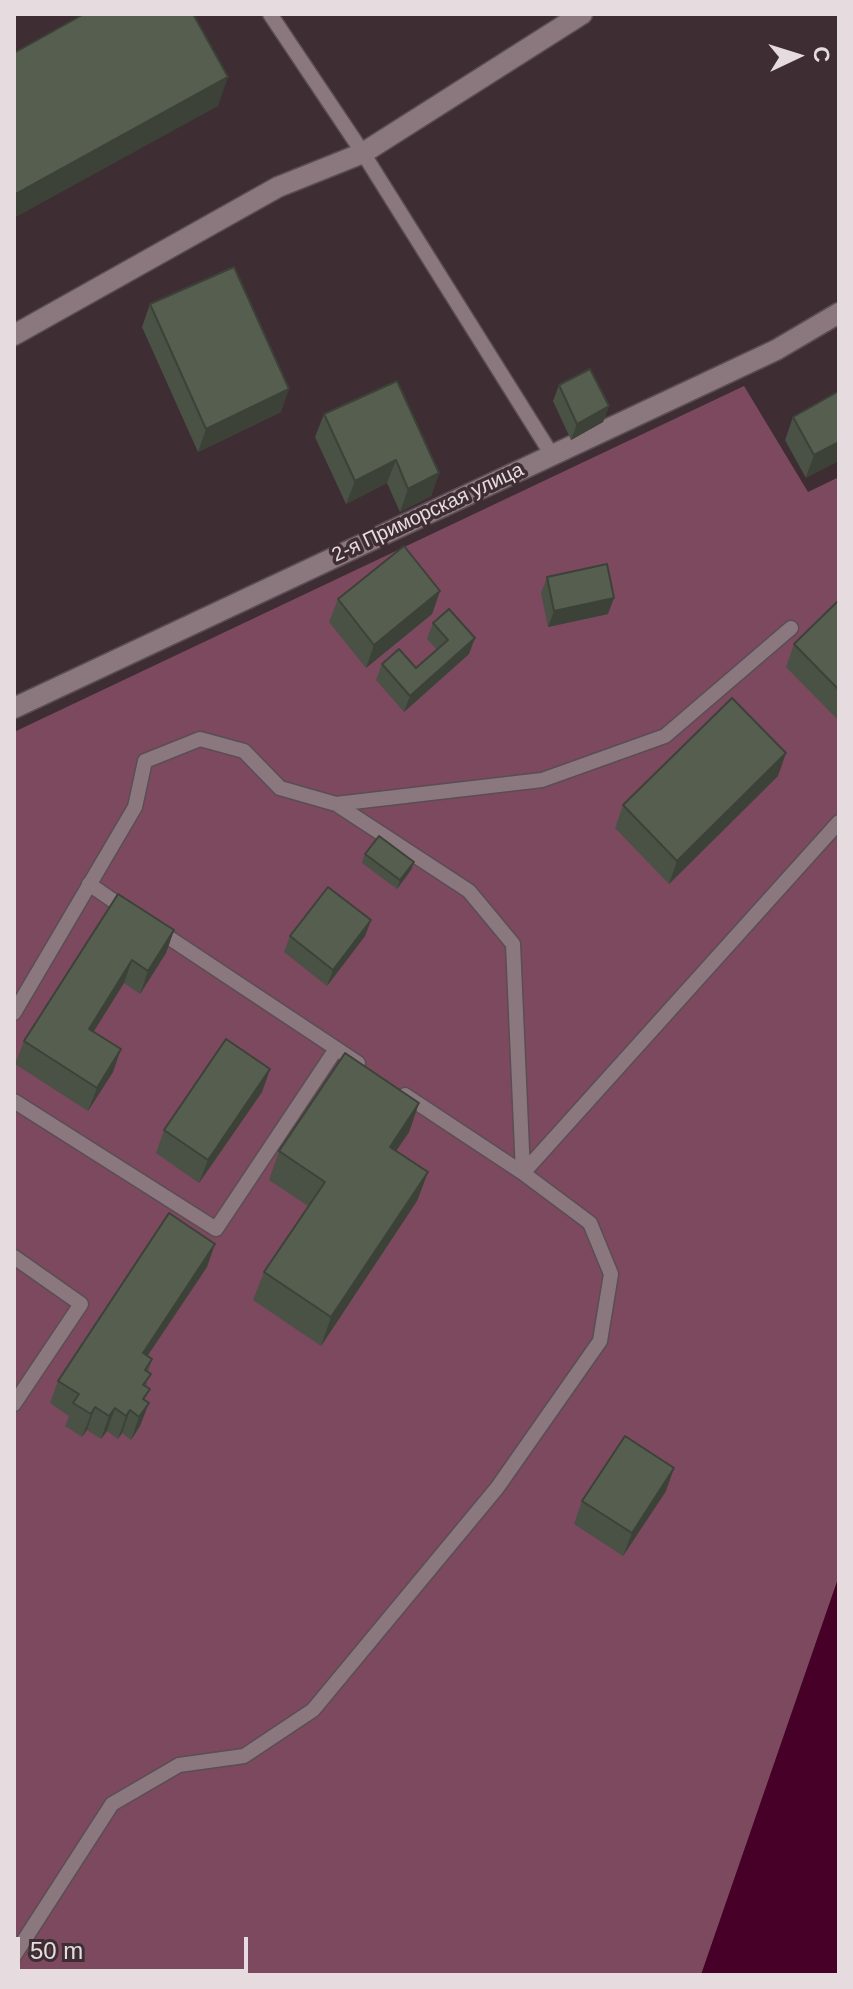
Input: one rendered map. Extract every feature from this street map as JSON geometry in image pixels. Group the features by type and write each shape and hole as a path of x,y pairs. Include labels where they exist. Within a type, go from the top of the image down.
{"street":[{"path":"14,335 278,187 363,153 582,14"},
{"name":"2-я Приморская улица","path":"14,708 776,350 839,313"}],"lane":[{"path":"270,14 363,153 552,455"},
{"path":"336,804 542,780 665,736 791,628"},
{"path":"14,1013 135,807 145,761 200,739 244,751 280,788 336,804 469,891 513,944 523,1173"},
{"path":"523,1173 839,822"},
{"path":"89,884 373,1074"},
{"path":"14,1101 216,1229 336,1049"},
{"path":"14,1956 112,1804 179,1765 244,1756 313,1710 497,1488 600,1341 611,1274 590,1223 523,1173 398,1090"},
{"path":"14,1257 81,1304 14,1404"}],"shaded area":[{"path":"744,386 808,492 839,477 839,1576 701,1975 14,1975 14,732"},
{"path":"839,1576 839,1975 701,1975"}],"building":[{"path":"84,14 193,14 228,77 14,195 14,53"},
{"path":"234,267 289,389 206,429 150,304"},
{"path":"590,369 609,406 577,424 559,385"},
{"path":"397,381 439,473 408,489 396,460 355,481 324,414"},
{"path":"839,391 839,442 814,455 793,417"},
{"path":"404,546 440,591 374,645 338,599"},
{"path":"607,564 614,598 554,611 547,577"},
{"path":"839,600 839,690 794,644"},
{"path":"449,609 475,638 410,696 382,664 399,649 416,668 448,640 433,623"},
{"path":"732,698 786,753 677,861 623,805"},
{"path":"379,836 414,862 400,880 365,854"},
{"path":"328,887 371,920 333,970 290,936"},
{"path":"118,894 174,930 148,971 132,960 89,1029 121,1049 97,1088 24,1041"},
{"path":"226,1039 270,1069 208,1160 164,1130"},
{"path":"345,1053 419,1103 390,1147 428,1172 331,1317 264,1272 325,1182 279,1151"},
{"path":"169,1213 215,1244 143,1353 152,1359 145,1370 151,1374 143,1385 150,1389 143,1399 149,1403 139,1417 130,1410 126,1416 115,1408 109,1416 95,1407 91,1414 73,1403 79,1394 58,1381"},
{"path":"625,1436 674,1468 632,1533 582,1501"}]}
